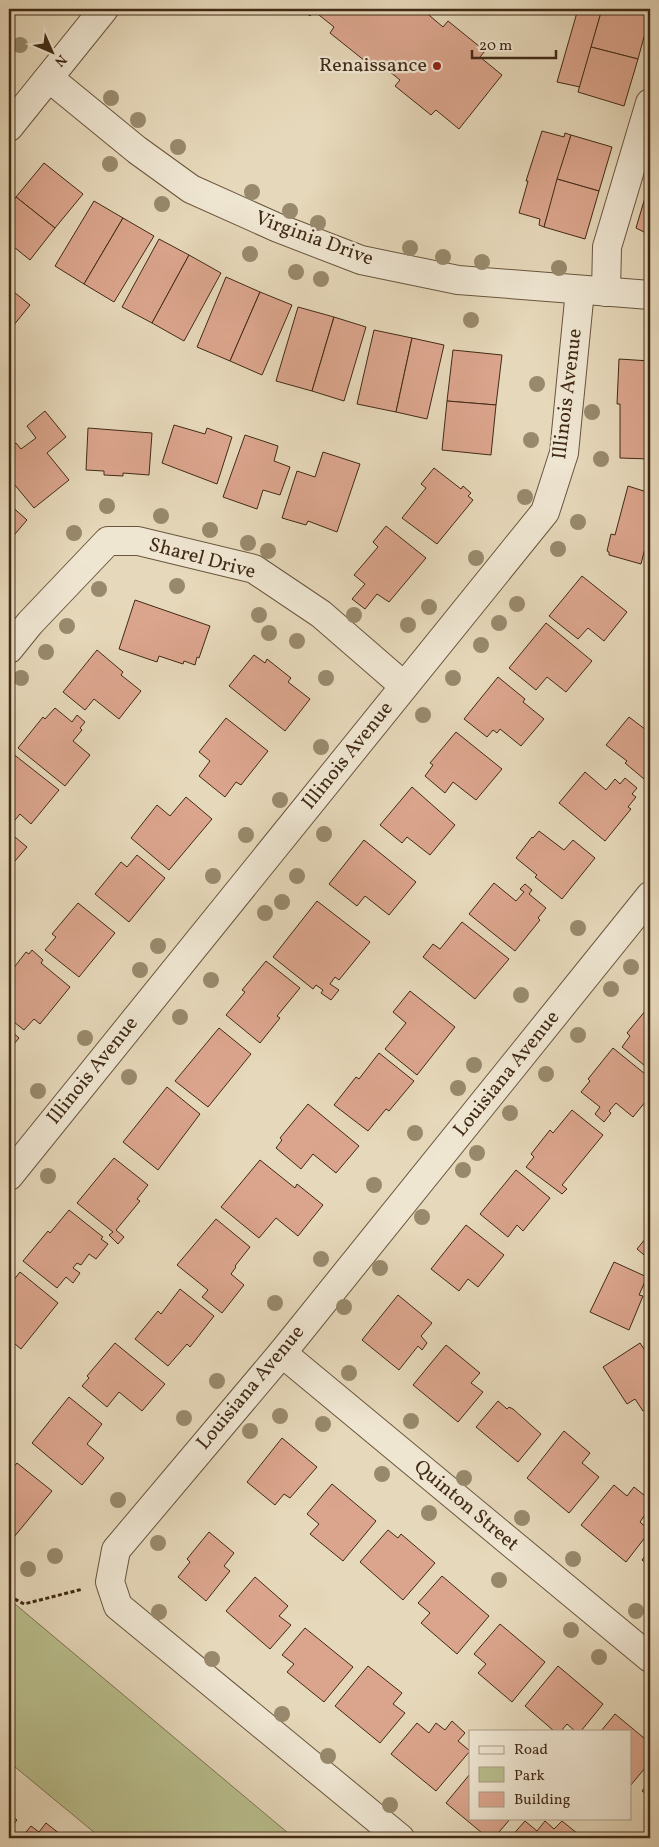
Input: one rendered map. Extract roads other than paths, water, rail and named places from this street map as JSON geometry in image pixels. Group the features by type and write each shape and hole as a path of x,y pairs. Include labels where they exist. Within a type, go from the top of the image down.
{"street":[{"path":"9,127 104,9"},
{"name":"Virginia Drive","path":"49,78 137,150 192,189 278,228 361,260 458,280 650,295"},
{"name":"Illinois Avenue","path":"9,1176 545,512 564,453 593,291 650,103"},
{"name":"Sharel Drive","path":"9,649 30,623 108,541 138,541 254,569 321,614 404,686"},
{"name":"Louisiana Avenue","path":"400,1838 119,1607 110,1582 116,1550 282,1353 650,896"},
{"name":"Quinton Street","path":"282,1353 650,1658"}],"place":[{"name":"Renaissance","path":"437,66"}]}
